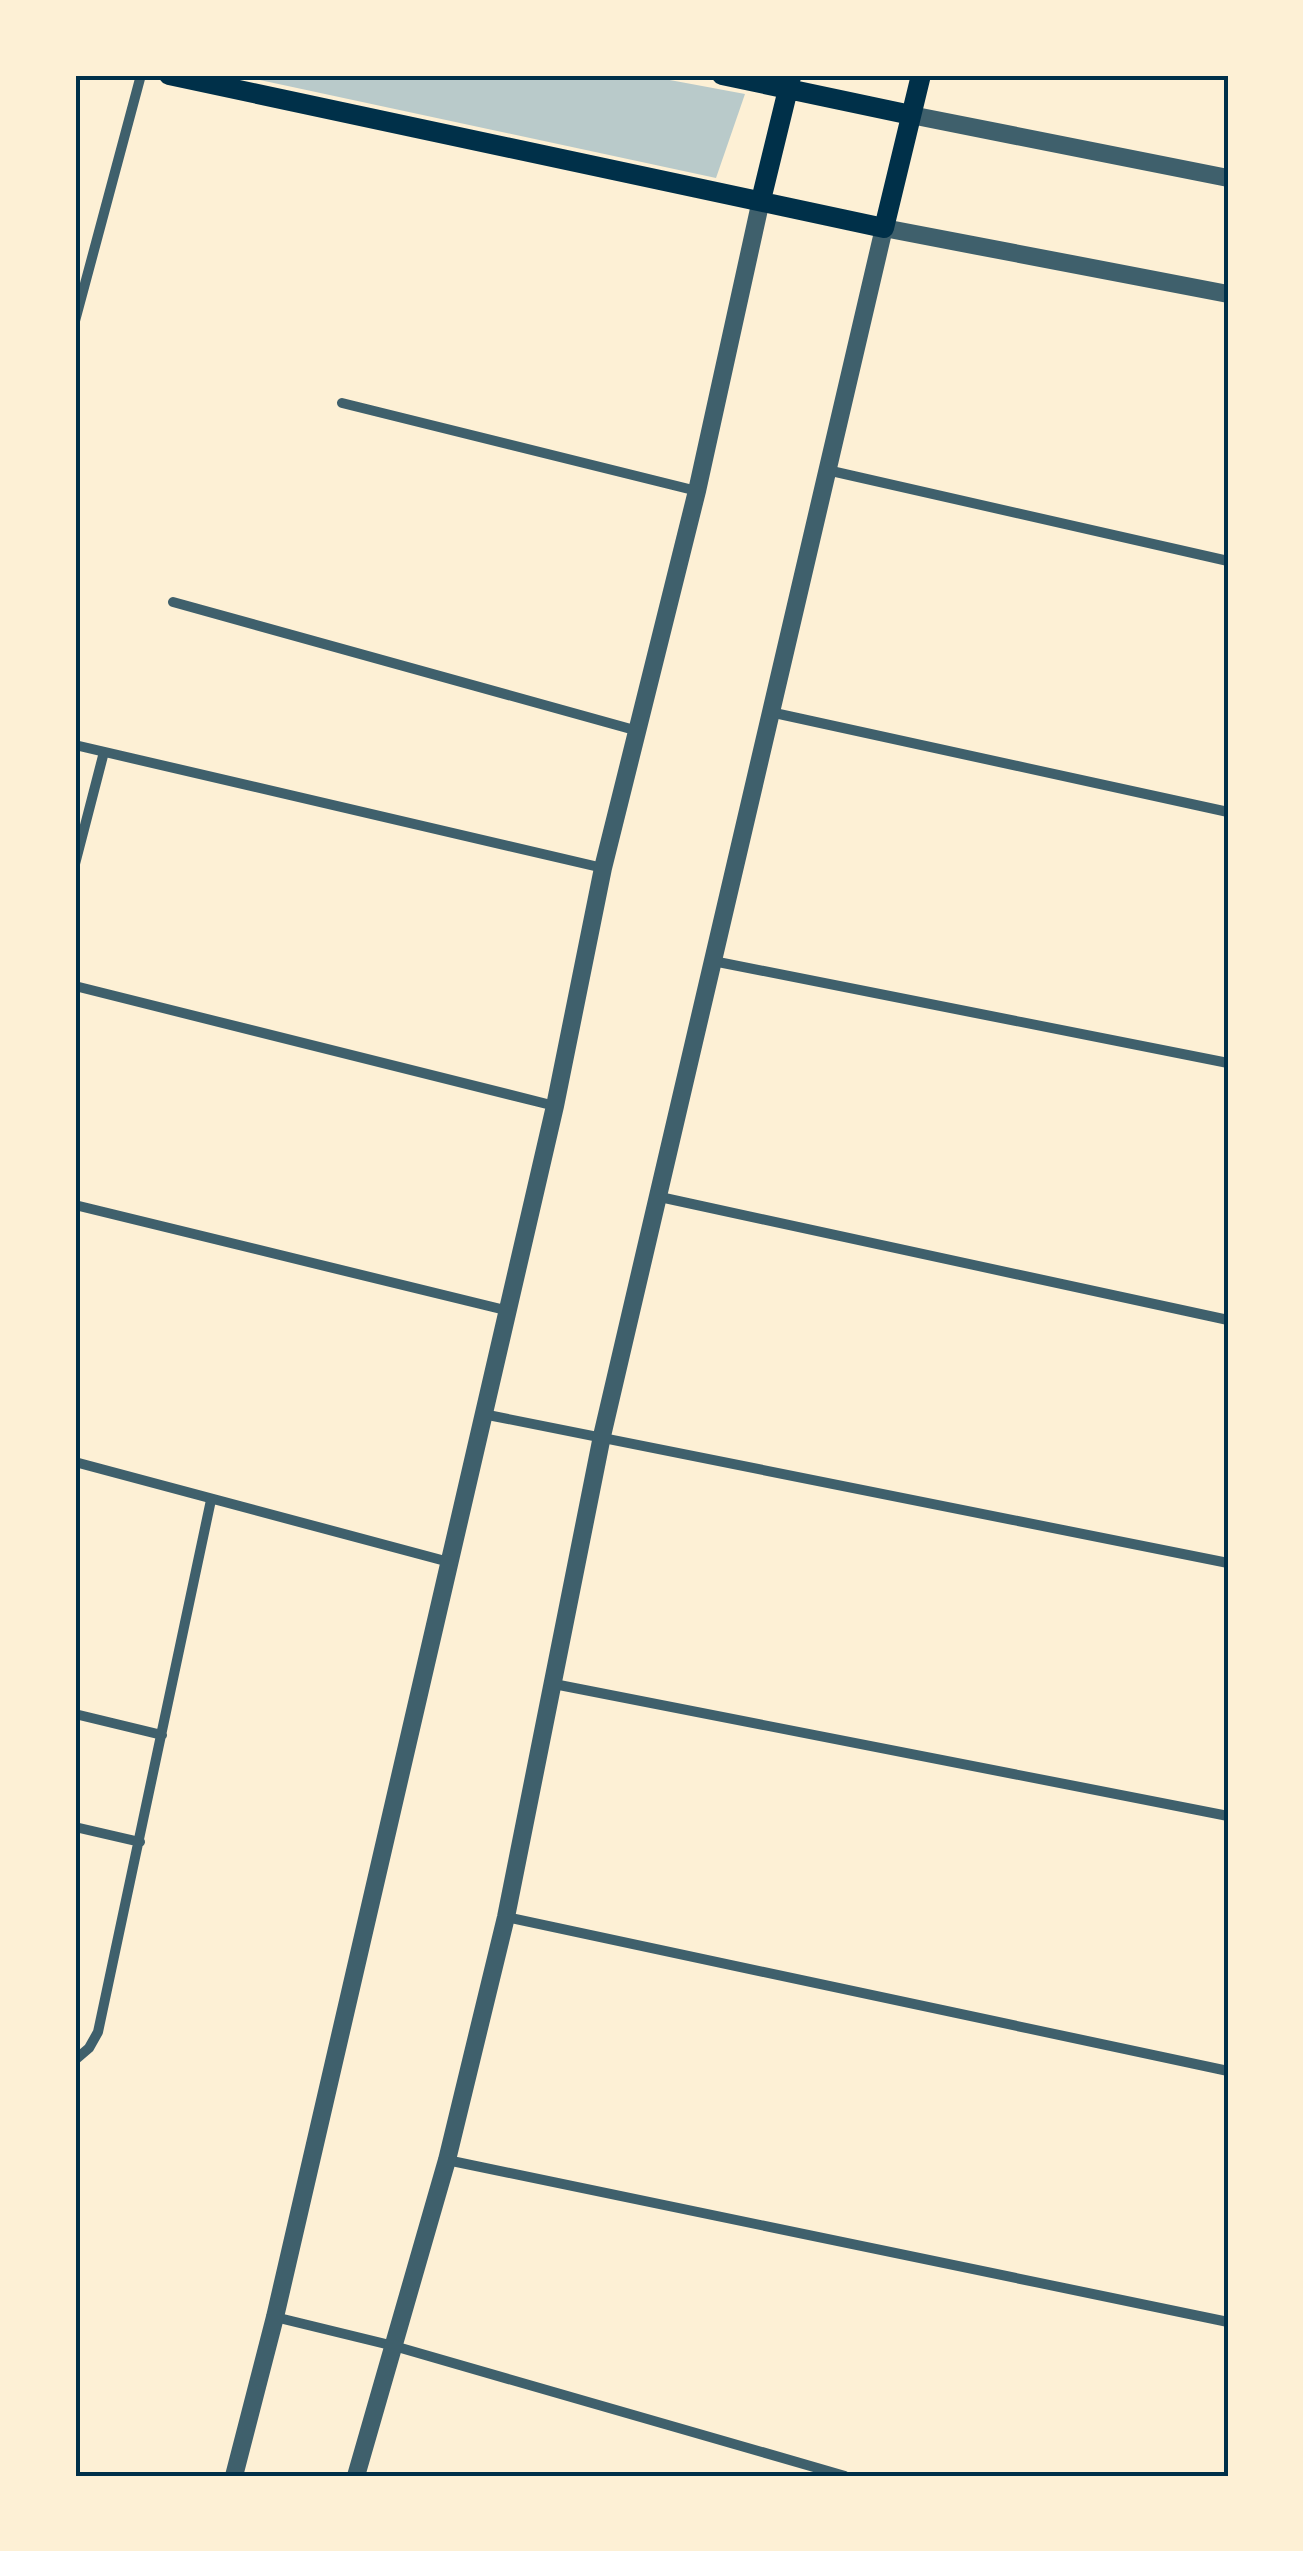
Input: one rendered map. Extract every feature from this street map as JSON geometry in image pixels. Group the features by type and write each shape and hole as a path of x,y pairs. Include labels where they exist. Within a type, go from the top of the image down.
{"main road":[{"path":"169,75 884,228 921,75"},
{"path":"722,75 790,82 911,115"},
{"path":"761,200 790,82"}],"street":[{"path":"75,321 140,75"},
{"path":"911,115 1228,178"},
{"path":"234,2476 555,1106 604,868 697,491 761,200"},
{"path":"356,2476 447,2160 506,1917 602,1436 884,228 1228,294"},
{"path":"342,403 697,491"},
{"path":"826,469 1228,562"},
{"path":"173,602 638,730"},
{"path":"770,712 1228,812"},
{"path":"75,746 604,868"},
{"path":"75,864 104,752"},
{"path":"712,960 1228,1063"},
{"path":"75,986 555,1106"},
{"path":"660,1197 1228,1320"},
{"path":"75,1205 505,1310"},
{"path":"482,1414 1228,1563"},
{"path":"75,1462 448,1562"},
{"path":"75,2060 89,2048 98,2032 211,1500"},
{"path":"554,1684 1228,1816"},
{"path":"75,1714 162,1735"},
{"path":"75,1828 140,1842"},
{"path":"506,1917 1228,2071"},
{"path":"447,2160 1228,2322"},
{"path":"274,2317 394,2346 845,2476"}],"shaded area":[{"path":"236,75 643,75 745,94 716,178"}]}
